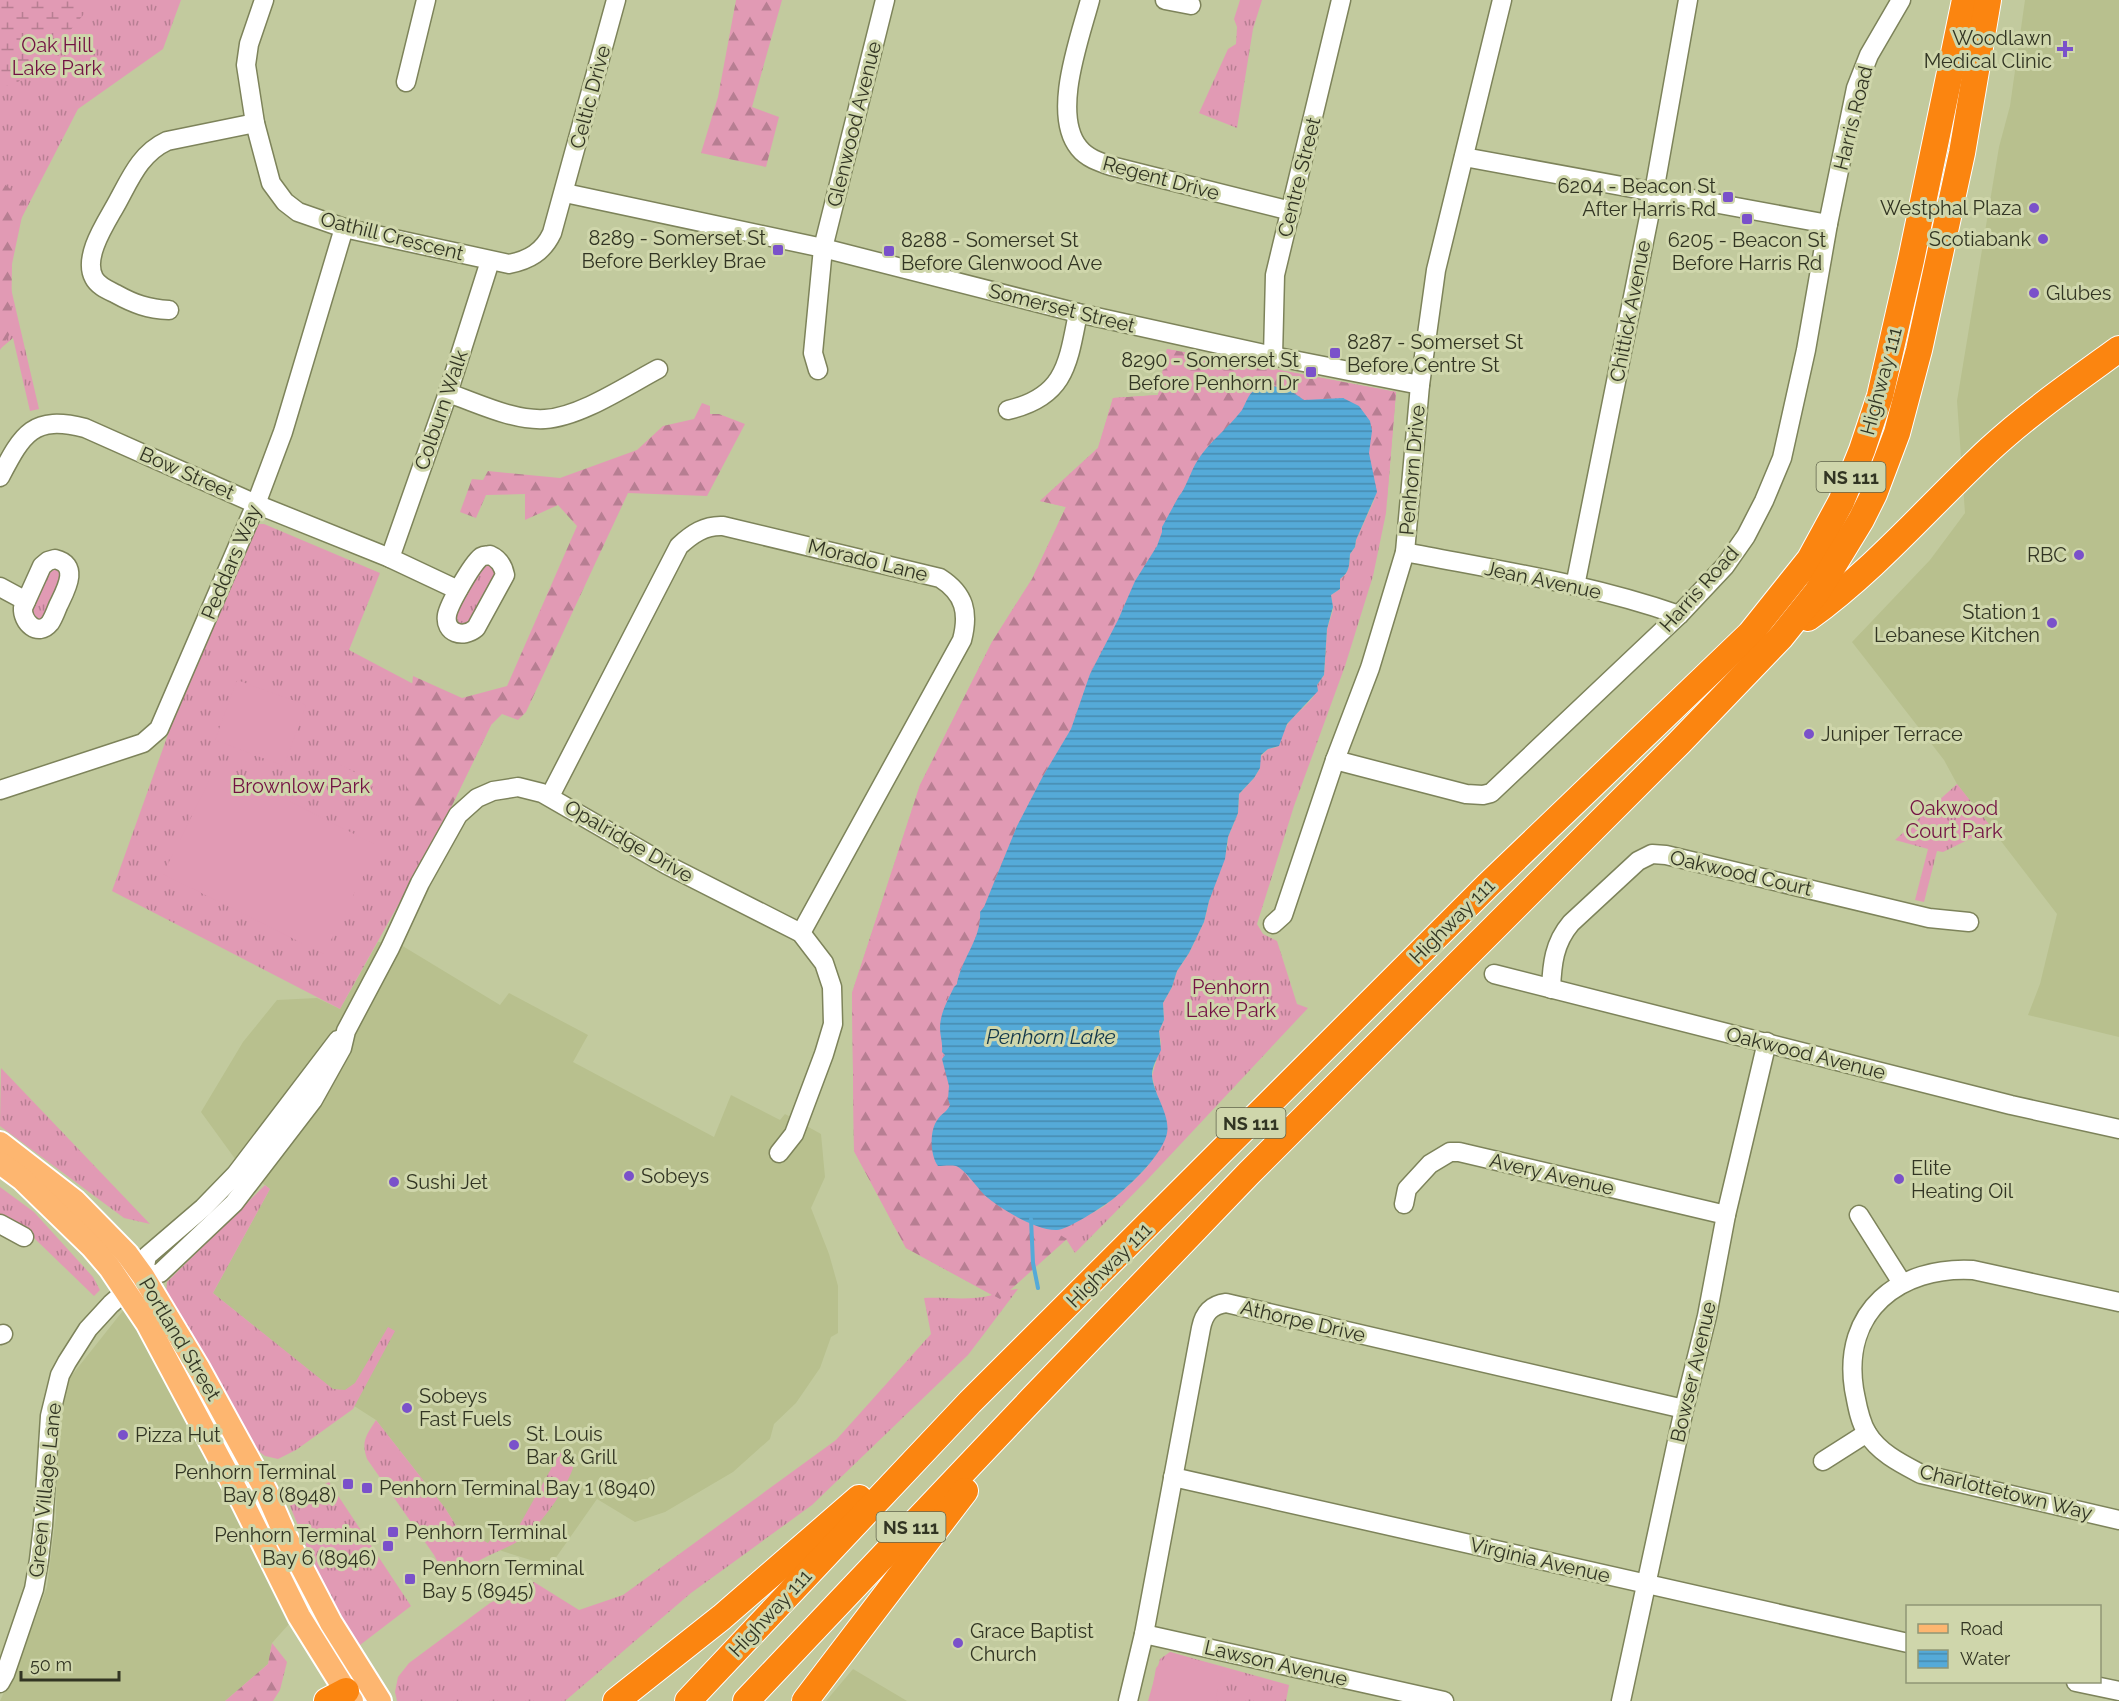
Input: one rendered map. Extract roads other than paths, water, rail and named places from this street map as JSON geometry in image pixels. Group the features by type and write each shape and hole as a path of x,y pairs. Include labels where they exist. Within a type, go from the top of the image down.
{"highway":[{"name":"Highway 111","path":"688,1701 970,1402 1487,886 1750,634 1810,559 1841,502 1880,396 1965,0"},
{"name":"Highway 111","path":"746,1701 1258,1165 1679,743 1781,637 1817,592 1850,540 1874,494 1894,442 1919,350 1962,153 1988,0"},
{"path":"1962,153 1999,0"},
{"path":"1781,637 1822,608 1872,565 1990,449 2061,391 2119,349"},
{"path":"805,1701 943,1519 1076,1353"},
{"path":"616,1701 722,1617 970,1402"}],"main road":[{"name":"Portland Street","path":"0,1143 75,1200 127,1254 147,1323 299,1616 348,1693 380,1701"},
{"name":"Portland Street","path":"0,1163 22,1179 92,1247 135,1283"}],"street":[{"name":"Oathill Crescent","path":"264,0 246,53 255,123 271,183 285,202 298,212 344,228 509,264 524,261 546,245 565,193"},
{"path":"406,82 426,0"},
{"name":"Celtic Drive","path":"565,193 616,0"},
{"name":"Glenwood Avenue","path":"818,370 813,353 823,248 885,0"},
{"name":"Regent Drive","path":"1090,0 1067,96 1068,124 1079,149 1093,160 1111,166 1291,211"},
{"path":"1165,0 1191,5"},
{"name":"Centre Street","path":"1273,356 1275,275 1341,0"},
{"name":"Penhorn Drive","path":"1273,924 1283,915 1335,760 1370,669 1405,552 1420,385 1437,270 1502,0"},
{"name":"Chittick Avenue","path":"1575,586 1654,192 1688,0"},
{"name":"Harris Road","path":"1335,760 1466,794 1491,793 1679,615 1725,566 1746,536 1774,481 1782,458 1806,350 1828,224 1856,88 1869,55 1901,0"},
{"path":"169,310 149,309 102,287 94,278 91,267 92,254 100,234 138,165 156,146 167,141 255,123"},
{"path":"1464,157 1828,224"},
{"name":"Somerset Street","path":"565,193 823,248 1078,314 1420,385"},
{"name":"Peddars Way","path":"0,790 143,743 159,729 256,504 283,432 344,228"},
{"name":"Colburn Walk","path":"390,558 448,393 490,261"},
{"path":"1008,410 1023,407 1048,393 1057,384 1072,342 1078,314"},
{"path":"448,393 503,412 543,419 571,415 658,369"},
{"name":"Bow Street","path":"0,477 23,437 40,426 56,422 85,428 256,504 390,558 458,590"},
{"name":"Morado Lane","path":"550,796 679,546 697,532 716,525 723,526 940,578 953,588 966,613 962,640 801,933"},
{"name":"Jean Avenue","path":"1405,552 1575,586 1631,599 1679,615"},
{"path":"0,587 26,601"},
{"name":"Opalridge Drive","path":"135,1283 160,1273 234,1203 313,1100 342,1048 346,1031 390,948 420,883 458,814 477,798 501,789 526,788 550,796 667,865 801,933 824,963 832,987 833,1024 794,1134 779,1153"},
{"name":"Oakwood Court","path":"1551,989 1554,957 1562,934 1638,861 1652,854 1666,855 1929,918 1969,922"},
{"name":"Oakwood Avenue","path":"1494,974 2011,1105 2119,1129"},
{"name":"Bowser Avenue","path":"1621,1701 1684,1409 1707,1316 1726,1215 1767,1042"},
{"name":"Avery Avenue","path":"1404,1204 1407,1189 1431,1164 1450,1152 1459,1152 1726,1215"},
{"path":"1859,1215 1902,1283"},
{"path":"0,1224 24,1237"},
{"name":"Charlottetown Way","path":"2119,1302 1973,1270 1935,1271 1902,1283 1876,1303 1864,1322 1854,1349 1853,1381 1860,1416 1867,1433 1879,1448 1921,1474 2119,1520"},
{"name":"Green Village Lane","path":"0,1683 34,1589 42,1537 50,1416 60,1375 88,1329 106,1308 135,1283"},
{"name":"Athorpe Drive","path":"1128,1701 1144,1634 1203,1318 1212,1307 1227,1303 1684,1409"},
{"path":"1822,1461 1867,1433"},
{"name":"Virginia Avenue","path":"1173,1477 1906,1643"},
{"name":"Lawson Avenue","path":"1144,1634 1444,1701"},
{"path":"2081,1683 2119,1691"}],"water":[{"name":"Penhorn Lake","path":"1268,385 1288,389 1304,400 1343,398 1359,406 1370,421 1372,431 1369,453 1377,492 1350,554 1347,571 1340,579 1340,589 1331,595 1333,607 1327,629 1324,675 1317,685 1318,691 1287,724 1279,746 1268,749 1261,755 1260,768 1239,794 1238,813 1228,837 1225,859 1209,901 1204,922 1189,953 1177,971 1172,987 1163,1003 1164,1020 1159,1031 1161,1050 1152,1075 1167,1122 1166,1137 1151,1162 1102,1207 1062,1229 1040,1227 1011,1214 994,1203 960,1168 938,1166 935,1161 932,1142 933,1129 950,1105 949,1086 942,1059 945,1055 942,1052 941,1017 975,940 980,912 1017,826 1071,729 1090,674 1135,581 1157,546 1162,527 1201,455 1242,410 1251,394 1258,388"}],"waterway":[{"path":"1031,1219 1033,1263 1038,1288"}],"place":[{"name":"Woodlawn Medical Clinic","path":"2065,49"},
{"name":"6204 - Beacon St After Harris Rd","path":"1728,197"},
{"name":"Westphal Plaza","path":"2034,208"},
{"name":"6205 - Beacon St Before Harris Rd","path":"1747,219"},
{"name":"Scotiabank","path":"2043,239"},
{"name":"8289 - Somerset St Before Berkley Brae","path":"778,250"},
{"name":"8288 - Somerset St Before Glenwood Ave","path":"889,251"},
{"name":"Glubes","path":"2034,293"},
{"name":"8287 - Somerset St Before Centre St","path":"1335,353"},
{"name":"8290 - Somerset St Before Penhorn Dr","path":"1311,372"},
{"name":"RBC","path":"2079,555"},
{"name":"Station 1 Lebanese Kitchen","path":"2052,623"},
{"name":"Juniper Terrace","path":"1809,734"},
{"name":"Sobeys","path":"629,1176"},
{"name":"Elite Heating Oil","path":"1899,1179"},
{"name":"Sushi Jet","path":"394,1182"},
{"name":"Sobeys Fast Fuels","path":"407,1408"},
{"name":"Pizza Hut","path":"123,1435"},
{"name":"St. Louis Bar & Grill","path":"514,1445"},
{"name":"Penhorn Terminal Bay 8 (8948)","path":"348,1484"},
{"name":"Penhorn Terminal Bay 1 (8940)","path":"367,1488"},
{"name":"Penhorn Terminal","path":"393,1532"},
{"name":"Penhorn Terminal Bay 6 (8946)","path":"388,1546"},
{"name":"Penhorn Terminal Bay 5 (8945)","path":"410,1579"},
{"name":"Grace Baptist Church","path":"958,1643"}],"park label":[{"name":"Oak Hill Lake Park","path":"57,56"},
{"name":"Brownlow Park","path":"301,786"},
{"name":"Oakwood Court Park","path":"1954,820"},
{"name":"Penhorn Lake Park","path":"1231,998"}]}
